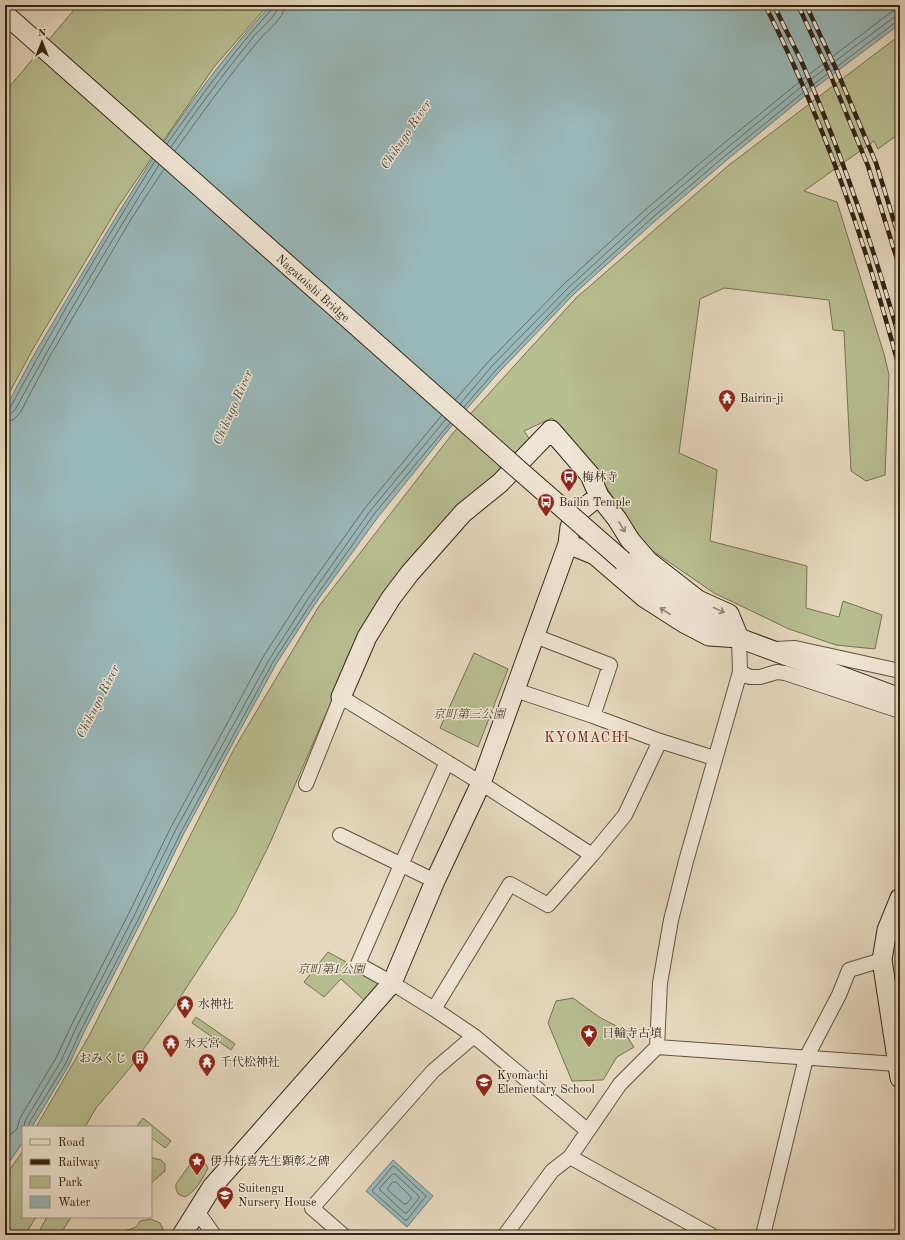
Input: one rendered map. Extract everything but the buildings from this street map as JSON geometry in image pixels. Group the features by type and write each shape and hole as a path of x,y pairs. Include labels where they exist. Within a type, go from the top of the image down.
{"street":[{"name":"Nagatoishi Bridge","path":"5,14 647,583 706,620 739,638"},
{"path":"306,784 367,637 391,598 410,573 463,513 500,483 551,430 590,475 599,496 617,519 630,540 648,561 698,600 728,614 739,638 740,672 714,758 671,920 660,983 657,1047 620,1084 570,1157 552,1171 505,1235"},
{"path":"182,1235 212,1187 392,983 434,882 481,783 568,544 570,527 580,511 599,496"},
{"path":"568,544 595,555 645,598 684,623 709,636 739,638 900,698"},
{"path":"535,636 610,664 593,716"},
{"path":"766,649 795,648 900,671"},
{"path":"740,672 750,677 760,677 777,672 785,673 900,711"},
{"path":"514,690 593,716 660,741 714,758"},
{"path":"342,697 481,783 592,855"},
{"path":"434,1009 510,884 548,905 625,815 660,741"},
{"path":"447,762 358,964 434,1009 474,1036 588,1131"},
{"path":"340,835 401,864 434,882"},
{"path":"657,1047 806,1058 899,1071 882,960 888,930 900,898"},
{"path":"763,1235 806,1058 839,995 849,970 882,960"},
{"path":"343,1235 312,1208 433,1071 474,1036"},
{"path":"570,1157 711,1235"},
{"path":"198,1210 214,1235"}],"green space":[{"path":"78,5 268,5 214,67 118,207 34,347 5,401 5,92"},
{"path":"900,35 900,133 878,149 874,141 804,191 837,202 884,354 889,375 885,475 866,481 851,471 844,331 833,330 829,300 724,288 700,299 679,453 717,470 710,541 807,566 806,608 839,617 843,601 882,615 875,649 836,645 789,629 714,593 647,547 599,477 562,427 552,418 524,431 530,440 459,510 362,630 270,843 236,912 177,1002 130,1068 96,1108 86,1126 37,1126 90,1034 234,749 319,606 453,433 576,298 729,165"},
{"name":"京町第三公園","path":"474,653 508,669 478,747 440,728"},
{"name":"京町第1公園","path":"328,952 384,983 364,1000 341,979 324,997 304,982"},
{"path":"573,998 599,1017 622,1029 634,1047 617,1057 603,1080 572,1081 548,1023 556,1001"},
{"path":"196,1017 235,1044 231,1050 192,1023"},
{"path":"143,1118 171,1141 165,1148 152,1138 152,1126 137,1126"},
{"path":"22,1152 22,1218 35,1218 25,1235 5,1235 5,1176"},
{"path":"152,1158 161,1160 165,1164 165,1171 152,1182"},
{"path":"199,1160 205,1163 208,1168 201,1180 185,1197 178,1194 176,1184 191,1163"},
{"path":"46,1218 70,1218 60,1235 37,1235"},
{"path":"151,1219 160,1223 165,1233 163,1235 118,1235 121,1232 136,1227 140,1221"}],"water":[{"name":"Chikugo River","path":"271,5 900,5 900,24 812,90 728,159 655,221 574,294 499,372 449,429 378,517 315,604 276,664 184,833 141,922 84,1032 69,1065 33,1126 22,1126 22,1143 5,1168 5,409 29,363 57,315 151,161 196,96 245,34"},
{"path":"393,1160 433,1196 407,1227 366,1191"}],"railway":[{"path":"765,5 806,94 842,185 873,277 900,371"},
{"path":"774,5 803,65 844,166 868,235 900,340"},
{"path":"798,5 830,74 868,166 900,269"},
{"path":"806,5 837,71 876,163 900,241"}],"place":[{"name":"Bairin-ji","path":"727,413"},
{"name":"梅林寺","path":"569,492"},
{"name":"Bailin Temple","path":"546,517"},
{"name":"水神社","path":"185,1019"},
{"name":"日輪寺古墳","path":"589,1048"},
{"name":"水天宮","path":"171,1058"},
{"name":"おみくじ","path":"140,1073"},
{"name":"千代松神社","path":"207,1077"},
{"name":"Kyomachi Elementary School","path":"484,1097"},
{"name":"伊井好喜先生顕彰之碑","path":"197,1176"},
{"name":"Suitengu Nursery House","path":"225,1210"}],"district":[{"name":"KYOMACHI","path":"587,737"}]}
